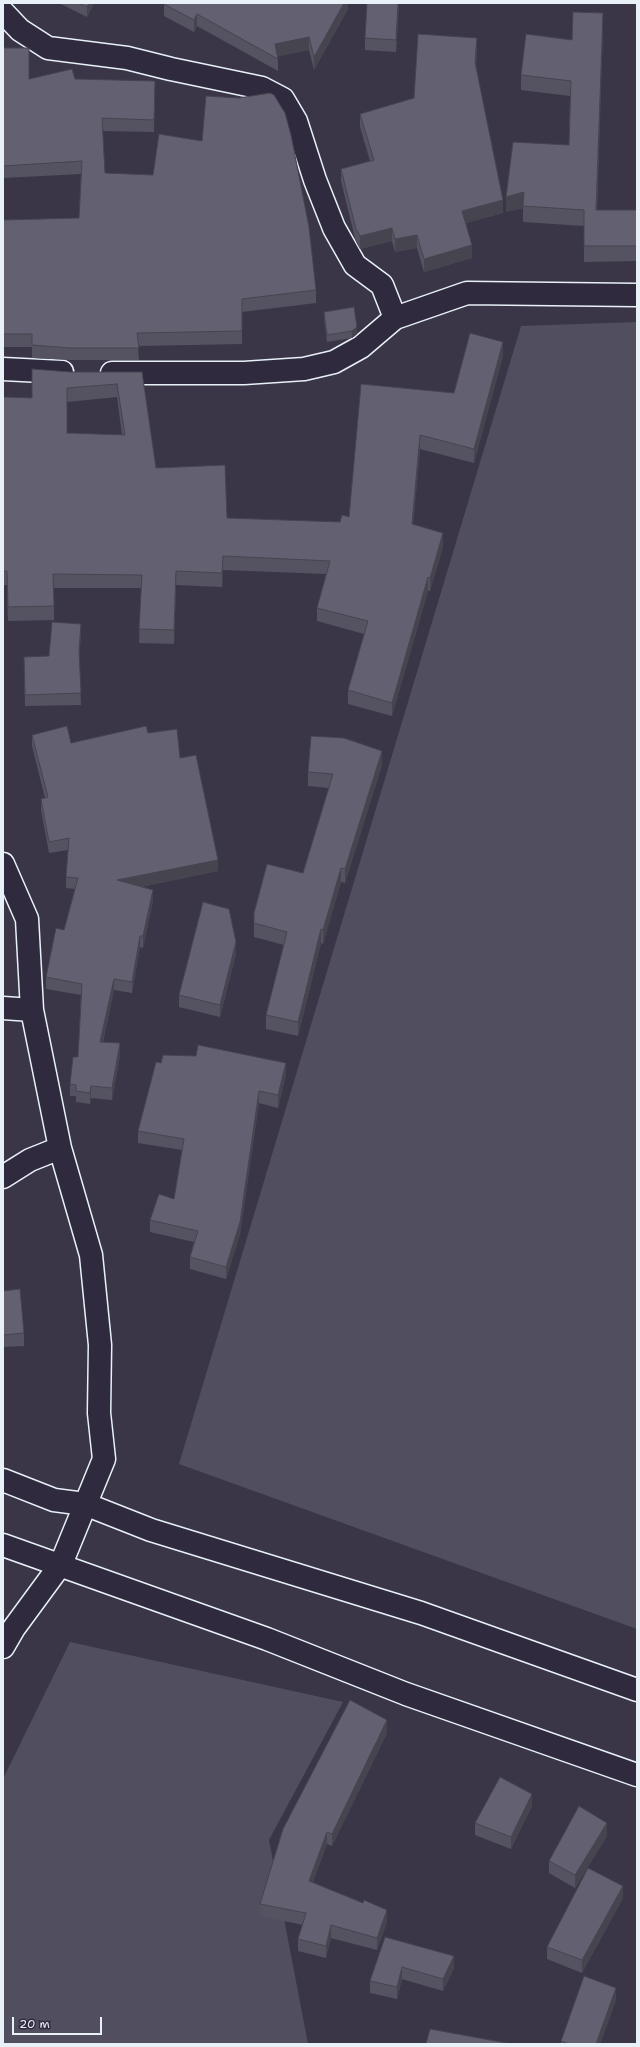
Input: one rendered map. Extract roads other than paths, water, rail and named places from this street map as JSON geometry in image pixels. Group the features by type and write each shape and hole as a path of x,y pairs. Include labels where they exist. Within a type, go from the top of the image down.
{"street":[{"path":"3,12 20,30 48,48 127,58 262,88 283,99 296,121 315,180 334,228 355,265 382,285 395,318"},
{"path":"3,369 86,373 244,372 304,369 334,362 361,347 395,318 467,293 637,296"},
{"path":"3,864 27,919 32,1010 60,1148 91,1256 100,1345 99,1413 104,1459 61,1564 14,1628 3,1646"},
{"path":"3,1008 32,1010"},
{"path":"3,1177 30,1160 60,1148"},
{"path":"3,1480 54,1500 85,1504 151,1530 421,1613 637,1690"},
{"path":"3,1546 61,1564 267,1639 406,1694 637,1774"}]}
